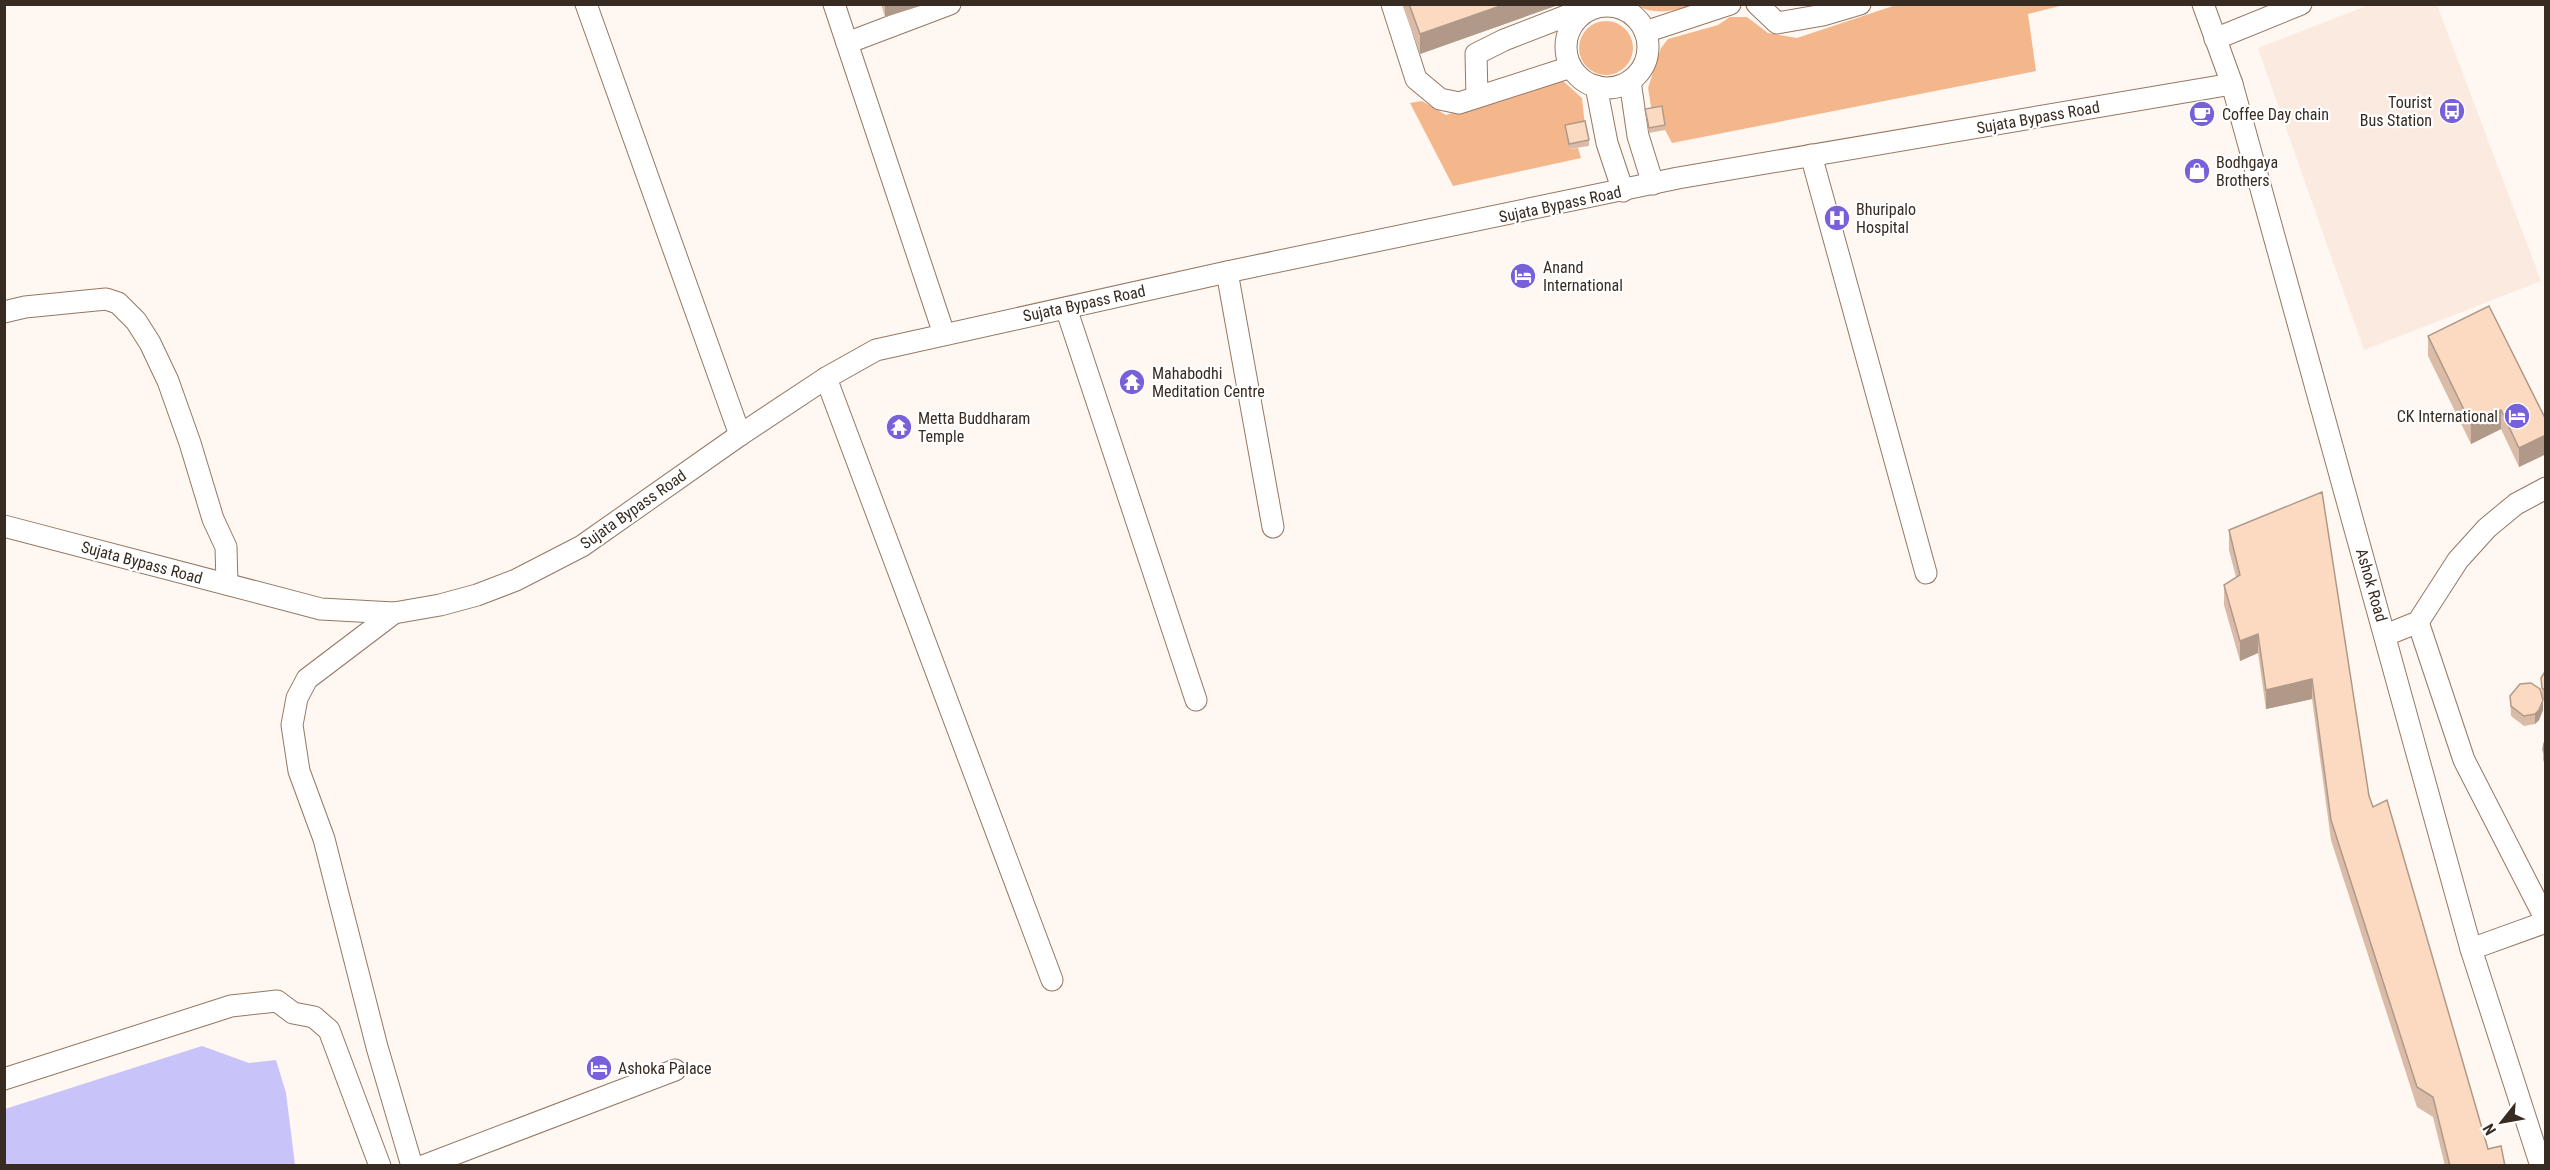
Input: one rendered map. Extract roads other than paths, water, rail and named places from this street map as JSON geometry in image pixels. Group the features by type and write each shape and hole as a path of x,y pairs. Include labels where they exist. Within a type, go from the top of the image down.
{"street":[{"path":"586,4 740,435"},
{"path":"834,4 944,334"},
{"path":"847,43 950,4"},
{"path":"1392,4 1416,79 1440,99 1459,102 1571,67"},
{"path":"1645,32 1730,4"},
{"path":"1757,4 1777,23 1823,15 1860,4"},
{"name":"Ashok Road","path":"2203,4 2232,84 2471,949 2541,1166"},
{"path":"2215,39 2301,4"},
{"path":"1477,97 1476,54 1504,40 1571,14 1601,5 1628,11 1638,20 1645,32 1648,46 1646,59 1640,71 1630,81 1617,87 1604,88 1579,78 1566,54 1571,14"},
{"path":"1630,81 1638,136 1653,184"},
{"name":"Sujata Bypass Road","path":"4,526 321,609 394,613 477,595 547,565 582,546 740,435 826,378 876,350 1227,272 1653,184 2232,84"},
{"path":"1596,86 1607,143 1623,191"},
{"path":"1811,155 1926,573"},
{"path":"1227,272 1274,527"},
{"path":"4,312 24,307 106,299 118,303 136,321 150,343 168,381 190,442 213,519 227,555 227,584"},
{"path":"1066,308 1196,700"},
{"path":"826,378 1052,980"},
{"path":"2386,635 2418,622 2458,560 2487,528 2516,504 2546,488"},
{"path":"394,613 307,679 297,698 292,725 299,771 324,839 377,1047 412,1166"},
{"path":"2418,622 2464,760 2546,921 2471,949"},
{"path":"4,1079 231,1006 278,1001 293,1013 314,1017 329,1030 380,1166"},
{"path":"423,1166 675,1070"}],"place":[{"name":"Tourist Bus Station","path":"2452,111"},
{"name":"Coffee Day chain","path":"2202,114"},
{"name":"Bodhgaya Brothers","path":"2197,171"},
{"name":"Bhuripalo Hospital","path":"1837,218"},
{"name":"Anand International","path":"1523,276"},
{"name":"Mahabodhi Meditation Centre","path":"1132,382"},
{"name":"CK International","path":"2517,416"},
{"name":"Metta Buddharam Temple","path":"899,427"},
{"name":"Ashoka Palace","path":"599,1068"}]}
